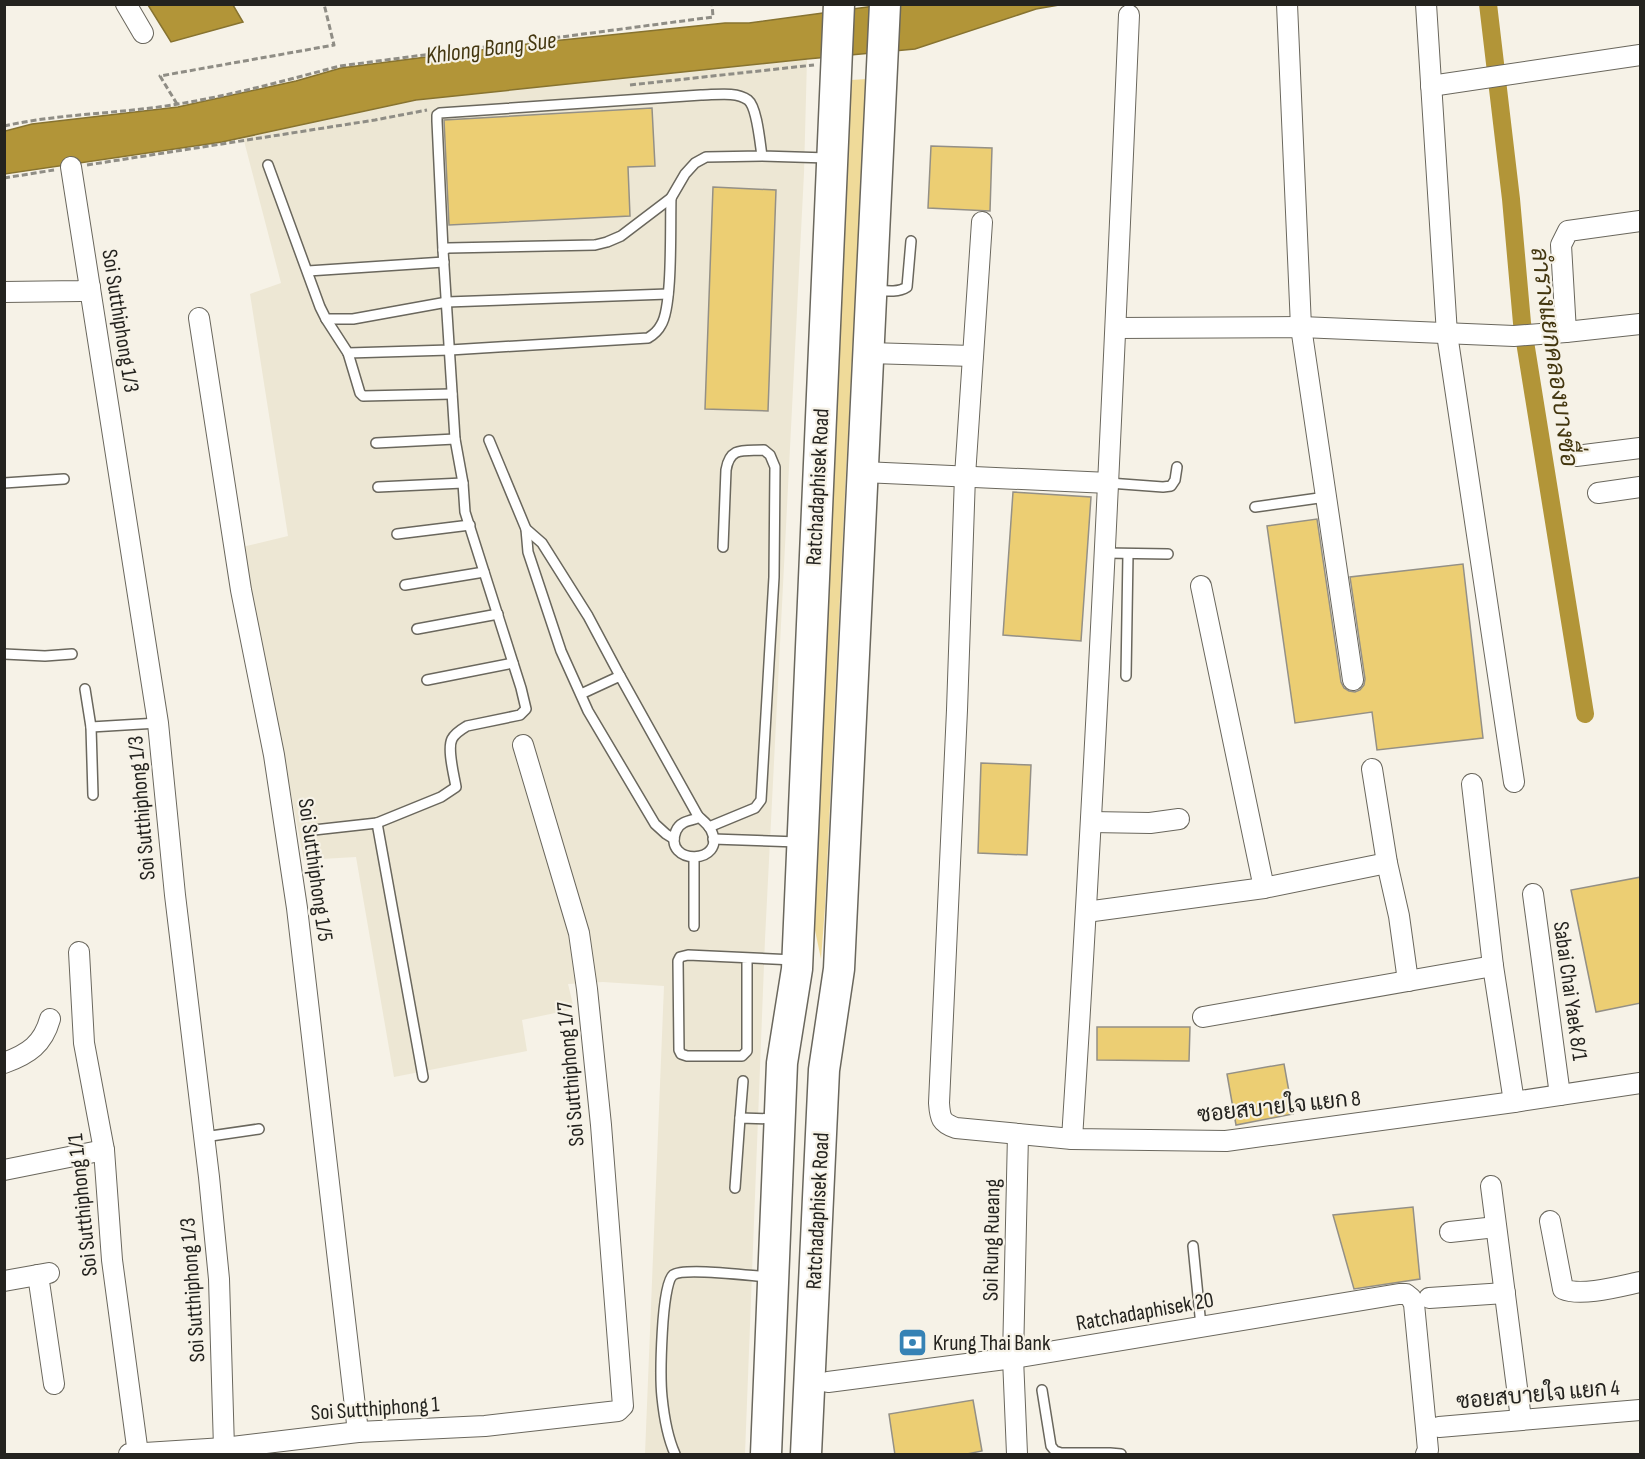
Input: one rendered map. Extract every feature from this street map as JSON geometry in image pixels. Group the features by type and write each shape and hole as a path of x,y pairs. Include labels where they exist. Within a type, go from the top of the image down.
{"main road":[{"name":"Ratchadaphisek Road","path":"766,1455 782,1063 797,965 839,4"},
{"name":"Ratchadaphisek Road","path":"825,1455 844,1078 839,969 885,4"},
{"name":"Ratchadaphisek Road","path":"788,1455 808,1069 797,965"},
{"name":"Ratchadaphisek Road","path":"806,1455 824,1070 839,969"}],"street":[{"path":"126,4 142,33"},
{"path":"1287,4 1301,327 1353,680"},
{"path":"1426,4 1446,334 1514,782"},
{"path":"1072,1139 1109,483 1129,15"},
{"path":"1431,86 1641,55"},
{"name":"Soi Sutthiphong 1/3","path":"71,167 158,723 175,895 219,1279 224,1448"},
{"path":"1566,332 1561,245 1568,231 1641,221"},
{"path":"965,476 982,222"},
{"path":"4,292 81,291 90,287"},
{"name":"Soi Sutthiphong 1/5","path":"199,318 240,591 274,755 296,898 358,1432"},
{"path":"1116,328 1301,327 1522,335 1641,324"},
{"path":"868,353 973,356"},
{"path":"1576,456 1641,448"},
{"path":"863,472 1109,483"},
{"name":"ซอยสบายใจ แยก 8","path":"965,476 957,722 939,1102 940,1116 946,1125 956,1128 1072,1139 1226,1141 1641,1083"},
{"path":"1598,493 1641,487"},
{"path":"1201,586 1264,888"},
{"name":"Soi Sutthiphong 1/7","path":"523,745 579,933 601,1125 623,1406"},
{"path":"1372,769 1387,862 1399,915 1408,981"},
{"path":"1472,784 1493,966 1514,1102"},
{"path":"1091,822 1150,823 1179,819"},
{"path":"1086,912 1264,888 1387,862"},
{"name":"Sabai Chai Yaek 8/1","path":"1533,894 1560,1095"},
{"name":"Soi Sutthiphong 1/1","path":"79,952 84,1043 104,1150 112,1260 138,1454"},
{"path":"1203,1017 1493,966"},
{"path":"4,1063 21,1056 39,1043 50,1019"},
{"name":"Soi Rung Rueang","path":"1017,1455 1014,1358 1018,1134"},
{"path":"4,1170 104,1150"},
{"path":"1491,1186 1521,1419"},
{"path":"1550,1221 1563,1289 1571,1293 1610,1289 1641,1282"},
{"path":"1450,1232 1496,1227"},
{"path":"4,1281 44,1274 54,1384"},
{"path":"1429,1298 1505,1293"},
{"name":"Ratchadaphisek 20","path":"828,1382 1014,1358 1406,1294 1414,1304 1428,1450 1426,1455"},
{"name":"Soi Sutthiphong 1","path":"129,1455 224,1448 259,1449 358,1432 485,1426 618,1411 623,1406"},
{"name":"ซอยสบายใจ แยก 4","path":"1439,1427 1641,1410"}],"lane":[{"path":"314,830 377,823 441,797 456,787 450,747 453,737 467,726 506,719 526,709 465,512 463,483 455,439 442,250 437,115 701,95 736,96 746,99 753,105 762,156"},
{"path":"442,250 448,248 594,245 608,242 621,236 671,198 685,174 695,163 706,157 762,156 834,143"},
{"path":"268,165 320,307 348,353 360,393 363,396 452,394"},
{"path":"348,353 450,350 648,338 663,324 668,294 671,198"},
{"path":"872,290 902,291 907,287 911,241"},
{"path":"308,271 444,262"},
{"path":"326,319 353,319 447,302 668,294"},
{"path":"376,443 455,439"},
{"path":"489,440 526,528 528,552 561,651 588,711 655,824 674,839"},
{"path":"709,827 755,808 761,800 774,577 775,478 773,461 764,450 741,451 728,459 723,547"},
{"path":"1109,483 1171,486 1175,480 1177,467"},
{"path":"4,483 64,479"},
{"path":"378,487 463,483"},
{"path":"1255,507 1326,497"},
{"path":"397,534 470,525"},
{"path":"526,528 542,543 588,616 698,816 709,827 713,839 710,850 700,857 686,857 676,846 674,839 676,832 680,825 698,816"},
{"path":"1105,553 1168,554"},
{"path":"1126,676 1128,554"},
{"path":"405,585 484,572"},
{"path":"417,629 498,614"},
{"path":"4,654 45,656 72,654"},
{"path":"427,680 513,663"},
{"path":"581,694 620,676"},
{"path":"85,689 91,727 93,795"},
{"path":"91,727 158,723"},
{"path":"377,823 423,1077"},
{"path":"713,839 802,842"},
{"path":"694,858 694,926"},
{"path":"747,958 747,1051 745,1054 742,1056 687,1056 681,1054 679,1050 678,962 680,957 688,955 747,958 797,965"},
{"path":"735,1188 743,1081"},
{"path":"740,1118 780,1119"},
{"path":"204,1137 259,1129"},
{"path":"1193,1246 1201,1326"},
{"path":"675,1455 669,1440 662,1394 663,1318 671,1277 677,1273 698,1272 773,1277"},
{"path":"1042,1390 1052,1446 1055,1451 1121,1455"}],"path":[{"path":"177,104 160,76 334,45 324,4"},
{"path":"4,126 30,120 177,104 293,79 340,66 713,17 712,4"},
{"path":"629,85 816,65"},
{"path":"4,178 375,120 437,108"}],"shaded area":[{"path":"148,5 233,5 243,22 171,42"},
{"path":"882,5 1059,5 1036,9 915,49 416,100 222,142 5,174 5,131 32,124 178,107 296,81 341,68 543,42 725,23 749,23"},
{"path":"807,59 804,173 765,939 745,1454 645,1454 664,986 603,982 568,984 574,1009 522,1020 527,1051 394,1077 356,857 304,860 242,547 288,536 250,294 281,283 243,137 425,99"},
{"path":"867,79 821,959 807,892 832,467 851,80"}],"building":[{"path":"652,108 655,166 628,167 630,216 449,225 444,120"},
{"path":"931,146 992,148 990,211 928,208"},
{"path":"713,187 776,190 768,411 705,409"},
{"path":"1013,492 1091,497 1081,641 1003,635"},
{"path":"1317,519 1341,682 1349,691 1360,690 1365,679 1350,577 1463,564 1483,738 1377,750 1372,712 1295,723 1267,526"},
{"path":"981,763 1031,765 1027,855 978,853"},
{"path":"1641,877 1641,1003 1596,1012 1571,890"},
{"path":"1097,1027 1190,1027 1189,1061 1097,1060"},
{"path":"1284,1064 1293,1114 1236,1125 1227,1074"},
{"path":"1413,1207 1420,1279 1354,1289 1333,1215"},
{"path":"973,1400 982,1451 962,1455 895,1455 889,1414"}],"waterway":[{"name":"ลำรางแยกคลองบางซื่อ","path":"1488,4 1511,199 1522,323 1585,714"}],"place":[{"name":"Krung Thai Bank","path":"912,1343"}],"water label":[{"name":"Khlong Bang Sue","path":"491,48"}]}
